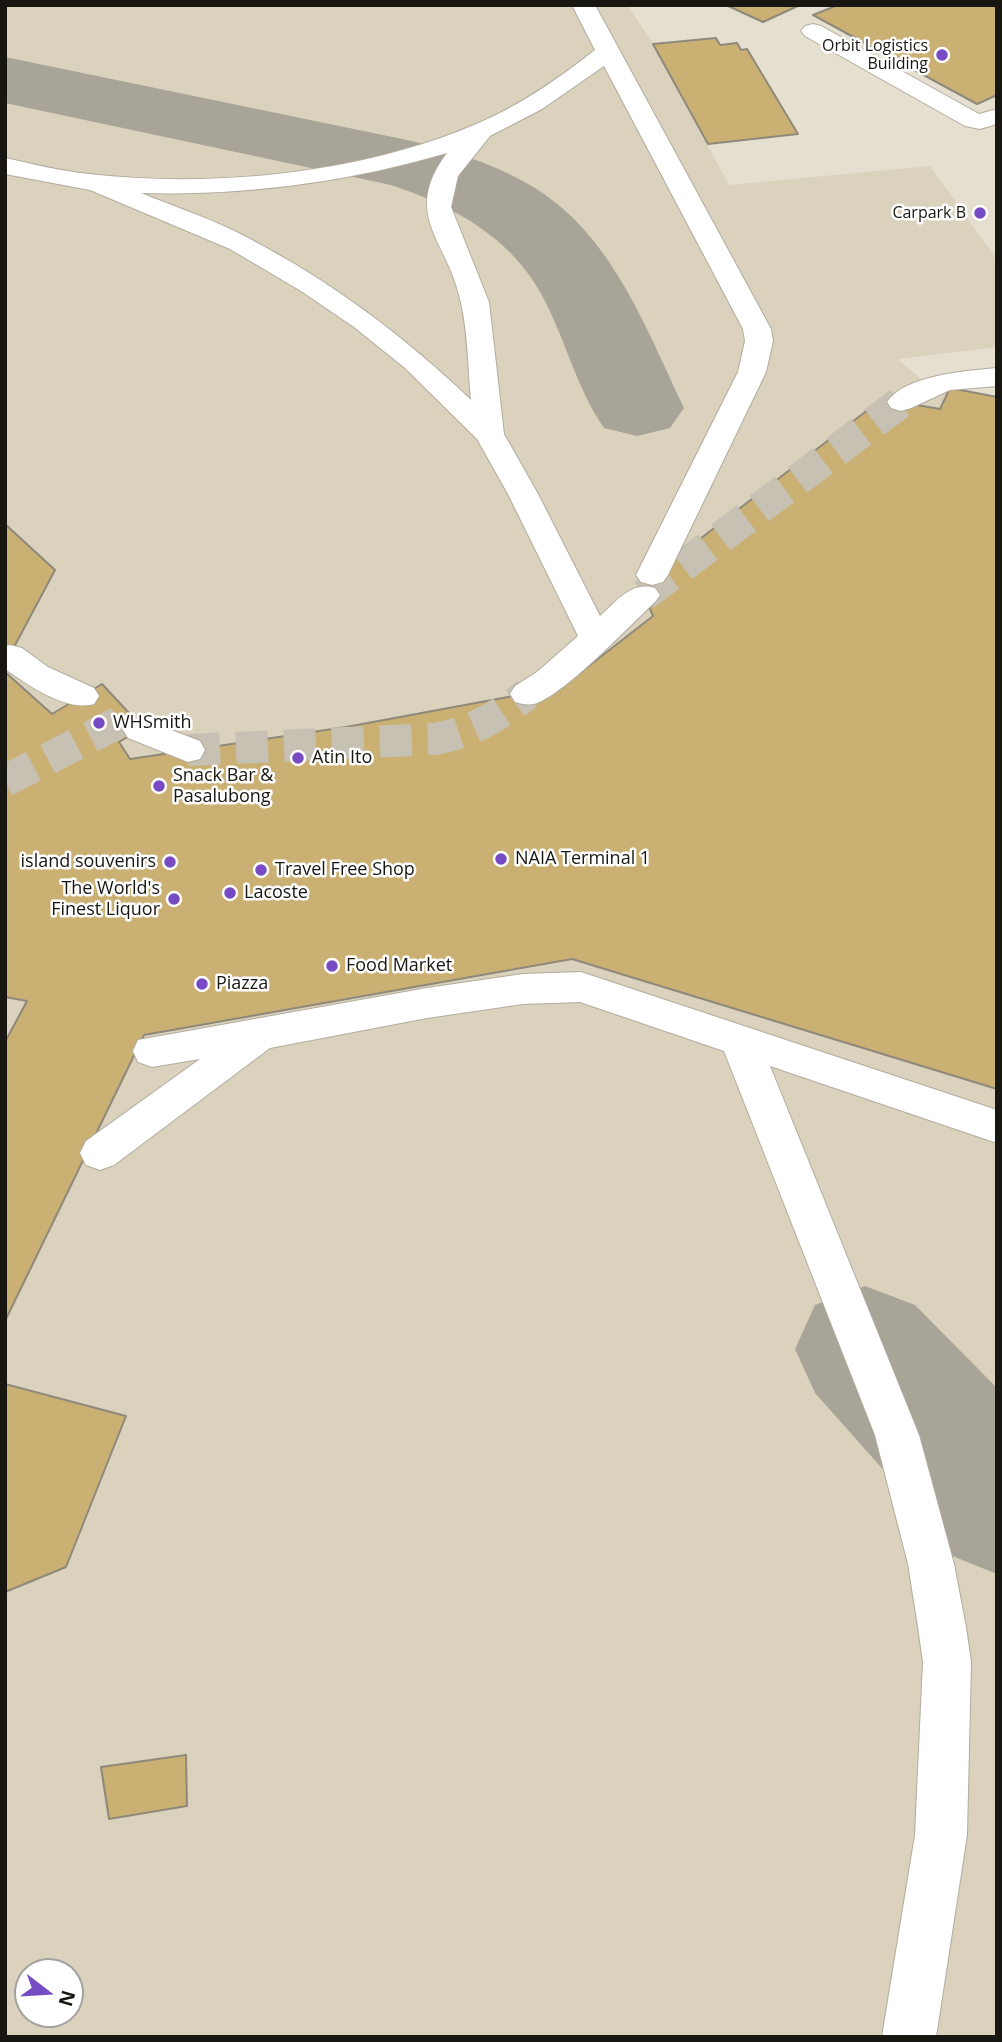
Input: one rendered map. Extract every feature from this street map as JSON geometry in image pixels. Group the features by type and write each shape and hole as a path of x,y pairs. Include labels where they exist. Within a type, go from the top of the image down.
{"lane":[{"path":"527,694 549,680 648,585 752,372 759,341 757,329 583,5"},
{"path":"813,31 974,121 980,122 997,116"},
{"path":"5,166 98,184 176,185 308,175 390,160 482,131 547,97 609,51"},
{"path":"482,131 458,155 437,191 438,207 475,302 489,434"},
{"path":"98,184 239,243 311,285 364,321 415,362 489,434 523,494 595,638"},
{"path":"901,402 929,386 952,380 997,377"},
{"path":"10,656 36,674 82,696"},
{"path":"140,730 188,750"},
{"path":"152,1052 427,1003 523,989 581,987 994,1131"},
{"path":"100,1153 204,1079 259,1035"},
{"path":"740,1041 897,1435 930,1564 942,1628 947,1662 941,1835 909,2037"}],"shaded area":[{"path":"5,5 631,5 629,7 653,44 729,185 930,166 997,260 997,347 898,359 929,386 997,397 997,2037 5,2037"}],"building":[{"path":"726,5 800,5 763,22"},
{"name":"Orbit Logistics Building","path":"838,5 992,5 997,8 997,95 977,104 813,15"},
{"path":"716,38 720,45 737,43 741,50 747,49 798,134 708,144 653,44"},
{"name":"NAIA Terminal 1","path":"950,388 997,397 997,1089 572,959 144,1035 5,1321 5,1042 27,1001 5,997 5,672 52,714 102,684 143,728 119,742 130,759 346,727 562,687 653,616 640,585 882,399 940,409"},
{"path":"5,524 55,570 5,664"},
{"path":"5,1384 126,1416 66,1567 5,1592"},
{"path":"186,1755 187,1806 109,1819 101,1767"}],"taxiway":[{"path":"5,80 412,165 445,176 501,203 533,226 557,252 585,293 637,408"},
{"path":"865,1349 947,1437 997,1504"}],"tunnel":[{"path":"644,595 901,402"},
{"path":"188,750 435,739 484,722 527,694"},
{"path":"5,781 123,720"}],"place":[{"name":"Orbit Logistics Building","path":"942,55"},
{"name":"Carpark B","path":"980,213"},
{"name":"WHSmith","path":"99,723"},
{"name":"Atin Ito","path":"298,758"},
{"name":"Snack Bar & Pasalubong","path":"159,786"},
{"name":"NAIA Terminal 1","path":"501,859"},
{"name":"island souvenirs","path":"170,862"},
{"name":"Travel Free Shop","path":"261,870"},
{"name":"Lacoste","path":"230,893"},
{"name":"The World's Finest Liquor","path":"174,899"},
{"name":"Food Market","path":"332,966"},
{"name":"Piazza","path":"202,984"}]}
